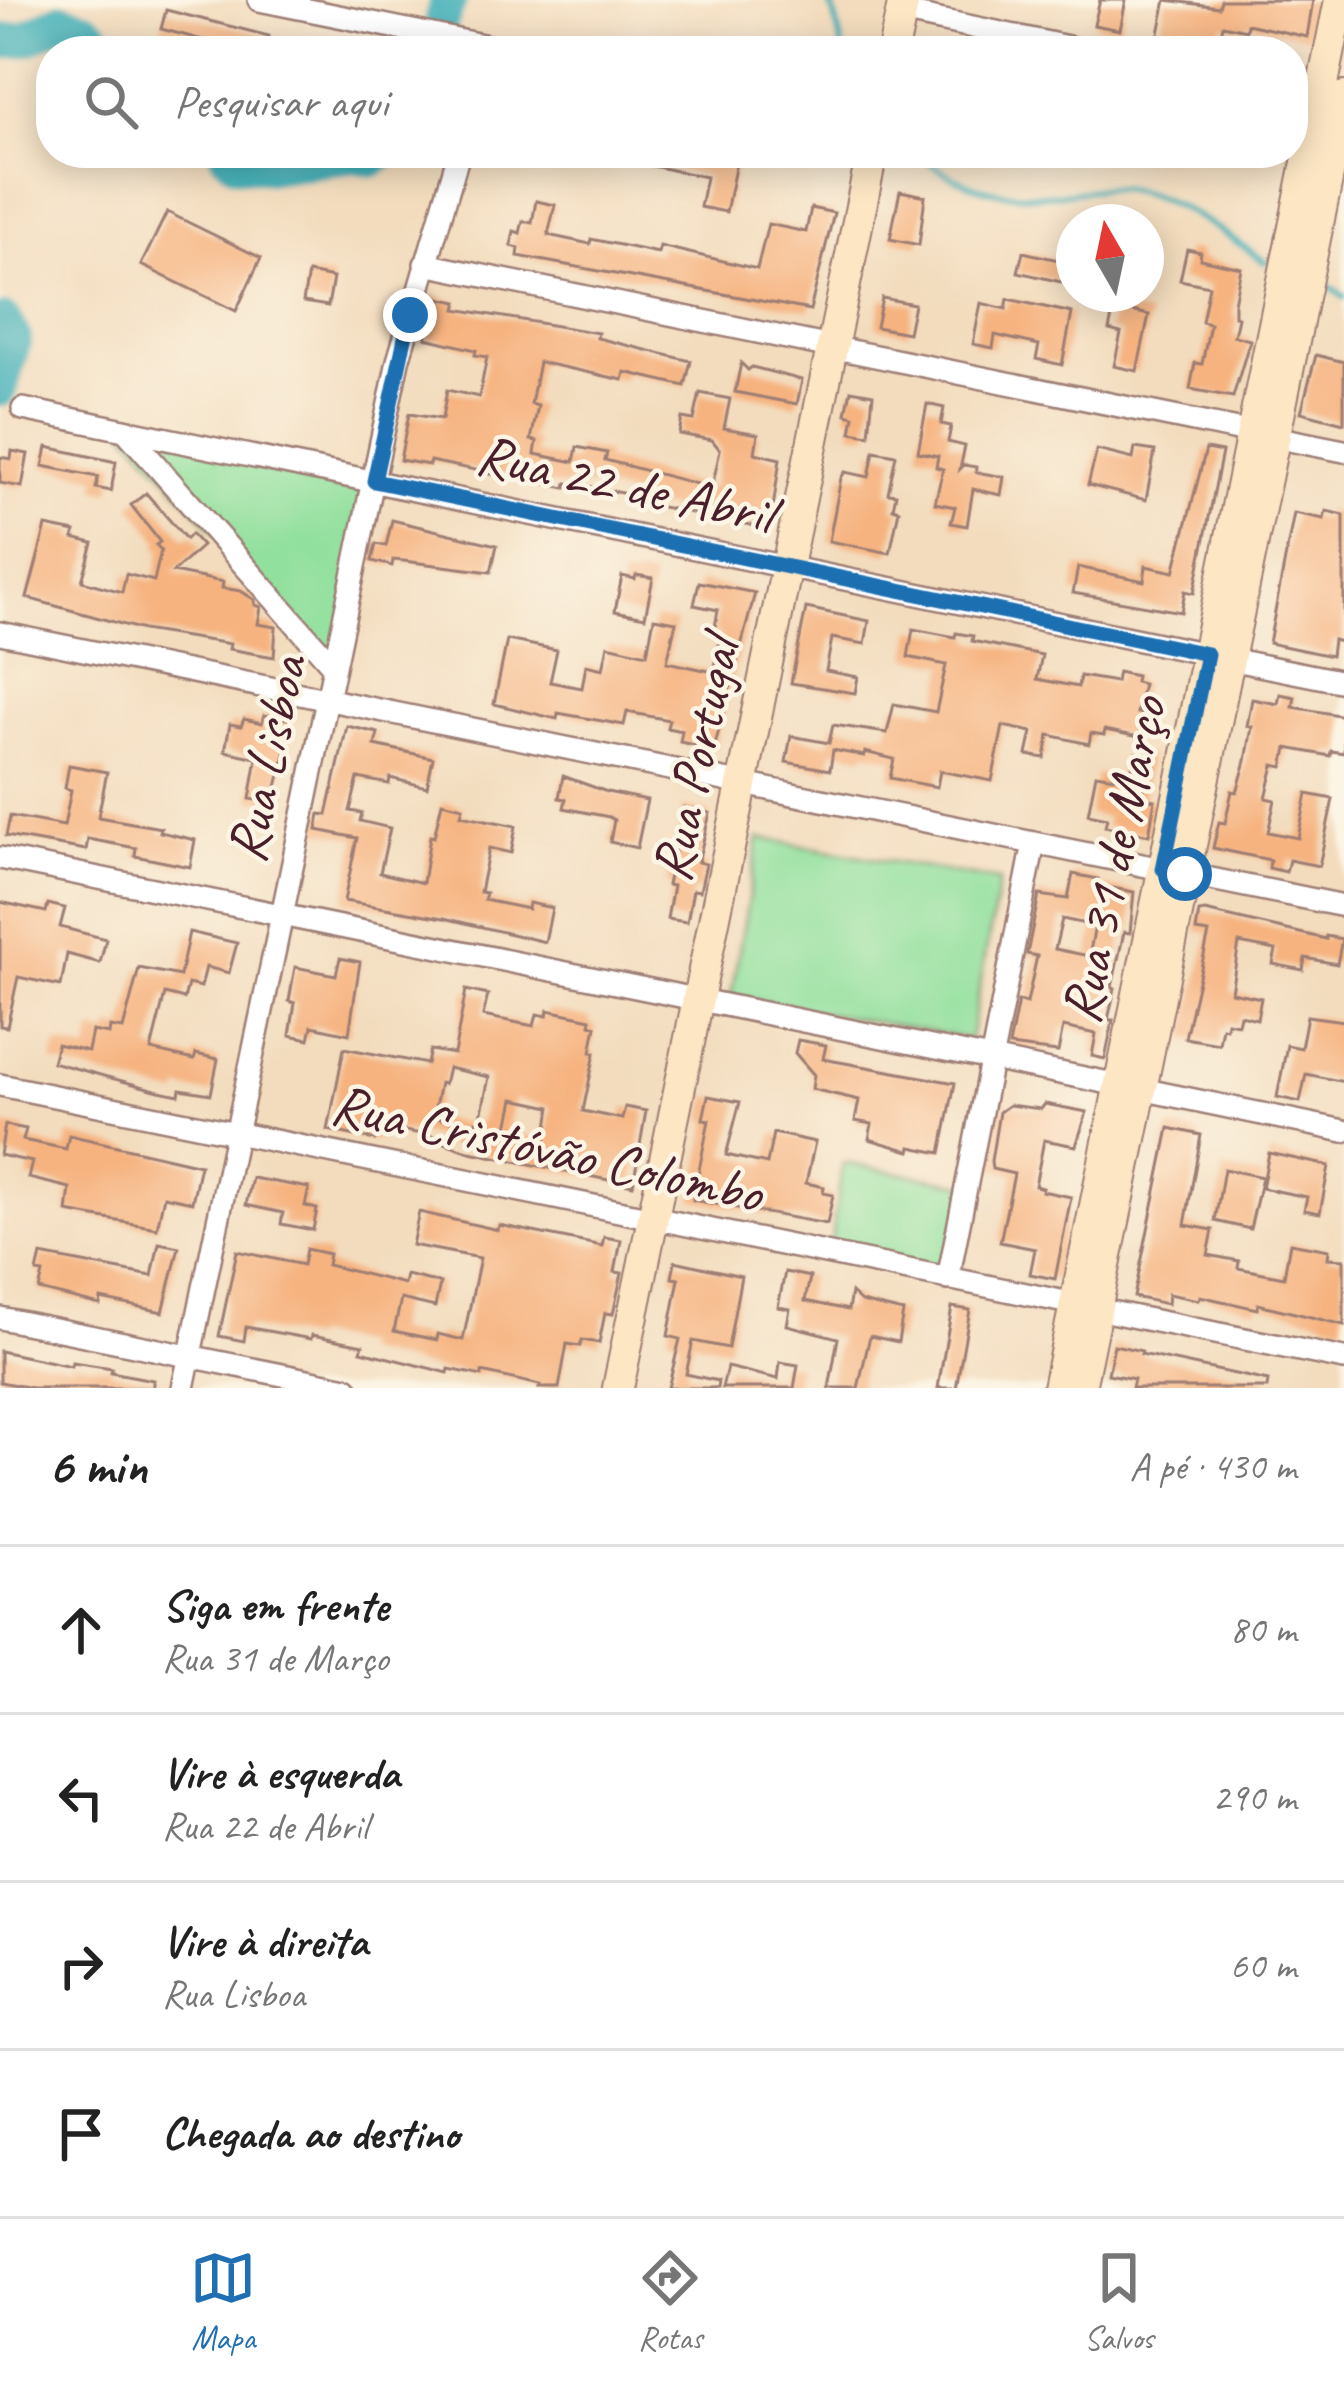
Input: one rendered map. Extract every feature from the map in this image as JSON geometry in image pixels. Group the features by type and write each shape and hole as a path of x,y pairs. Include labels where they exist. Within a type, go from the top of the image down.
{"main road":[{"name":"Rua 31 de Março","path":"1058,1388 1085,1306 1263,435 1329,100 1340,0"},
{"path":"896,36 902,6"},
{"name":"Rua Portugal","path":"618,1388 869,168"},
{"name":"Rua 31 de Março","path":"1079,1388 1085,1306"}],"street":[{"path":"259,0 357,10 449,36"},
{"path":"902,6 1025,36"},
{"name":"Rua Lisboa","path":"183,1388 398,362 454,168"},
{"path":"424,264 1344,452"},
{"name":"Rua 22 de Abril","path":"22,409 1344,682"},
{"path":"125,430 334,667"},
{"path":"0,633 1344,906"},
{"path":"948,1279 1034,843"},
{"path":"0,857 1344,1130"},
{"name":"Rua Cristóvão Colombo","path":"0,1085 1344,1359"},
{"path":"0,1318 347,1388"}],"green space":[{"path":"125,430 374,481 334,667"},
{"path":"759,838 999,881 970,1039 731,996"},
{"path":"843,1163 967,1185 948,1279 829,1254"}],"building":[{"path":"1100,0 1126,0 1120,30 1094,25"},
{"path":"1166,0 1219,7 1221,0 1313,0 1307,36 1247,24 1246,30 1223,25 1221,36 1158,36"},
{"path":"166,10 269,36 187,36 161,29"},
{"path":"663,168 735,168 726,212 700,207 706,177"},
{"path":"900,191 925,196 919,245 890,239"},
{"path":"536,201 555,205 548,235 658,253 660,246 757,269 768,224 806,232 811,208 834,213 810,310 518,256 519,248 511,246 514,231 520,233 523,221 532,223"},
{"path":"167,212 261,258 236,311 141,265"},
{"path":"1187,249 1201,252 1200,259 1241,268 1234,336 1250,340 1233,397 1190,389 1195,363 1202,364 1210,324 1202,322 1209,286 1180,280"},
{"path":"1023,252 1056,260 1056,281 1018,272"},
{"path":"308,273 333,278 328,306 303,302"},
{"path":"433,297 458,302 456,309 598,333 597,338 691,361 685,386 625,372 623,380 539,362 531,404 538,406 531,440 537,441 535,454 574,462 577,447 607,453 605,460 712,488 720,450 712,440 679,434 682,418 694,420 700,393 730,399 724,428 758,434 755,453 780,459 770,529 637,502 639,497 600,488 567,483 566,488 430,461 429,465 400,460 409,414 442,419 447,390 479,397 487,357 426,338"},
{"path":"882,298 914,304 908,333 876,327"},
{"path":"1008,299 1072,313 1062,365 1036,359 1039,345 995,335 993,348 973,344 981,303 1006,309"},
{"path":"1113,312 1149,315 1137,371 1114,366 1121,333 1109,330"},
{"path":"1316,355 1344,362 1344,423 1301,412"},
{"path":"741,363 748,370 752,367 802,380 797,404 735,392"},
{"path":"851,390 873,394 869,435 851,432 854,416 846,414"},
{"path":"927,404 944,408 941,424 951,426 948,442 965,446 960,469 976,467 976,472 1004,477 1001,495 973,489 967,526 951,523 955,507 935,503 943,469 936,467 938,456 918,452"},
{"path":"47,447 116,462 111,491 96,488 98,477 43,466"},
{"path":"1135,448 1155,451 1146,500 1088,485 1097,450 1133,459"},
{"path":"1206,449 1222,452 1194,593 1185,591 1181,612 1073,593 1078,567 1144,581 1146,566 1174,572"},
{"path":"12,451 28,454 22,487 0,483 0,457 11,459"},
{"path":"874,451 896,455 888,493 896,494 893,508 899,510 890,553 829,541 841,478 845,472 869,477"},
{"path":"146,493 186,539 191,534 202,546 173,572 223,582 222,588 241,591 255,600 261,607 258,624 276,627 274,657 229,649 230,644 143,630 27,598 46,526 75,532 73,538 93,543 82,581 122,592 126,574 154,581 160,542 131,505"},
{"path":"1326,511 1344,515 1344,643 1333,640 1331,656 1269,643 1294,513 1324,519"},
{"path":"392,520 497,545 491,572 372,561 376,544 386,546"},
{"path":"636,575 653,578 645,617 615,611 622,576 635,579"},
{"path":"699,582 755,593 714,749 680,742 682,731 667,728 669,720 627,712 624,725 558,713 557,719 494,704 507,640 557,650 550,682 582,688 586,665 603,669 608,645 647,654 654,618 676,622 667,662 714,672 721,634 714,633 718,610 694,605"},
{"path":"806,608 869,621 865,644 832,638 826,671 858,677 855,693 791,683"},
{"path":"913,629 973,636 972,641 1042,655 1037,679 1078,687 1080,676 1116,682 1118,672 1136,676 1135,682 1143,684 1137,713 1144,714 1139,737 1105,730 1104,735 1091,733 1089,744 1049,735 1045,758 1027,755 1032,732 1003,726 992,781 940,771 937,787 890,778 894,759 865,752 864,756 833,750 830,770 786,762 791,736 829,743 833,725 887,733 894,704 936,712 946,665 908,657"},
{"path":"1280,694 1295,697 1293,707 1344,716 1344,753 1331,751 1330,756 1287,748 1283,767 1274,765 1266,798 1275,800 1268,832 1298,838 1307,794 1333,799 1319,866 1289,860 1286,872 1269,868 1270,860 1213,848 1219,822 1225,823 1232,791 1237,792 1246,761 1252,699 1278,704"},
{"path":"264,715 288,719 292,726 273,803 250,799 257,758 225,751 230,724 241,726 244,719 262,723"},
{"path":"347,726 378,733 375,745 433,758 427,787 390,778 389,784 358,778 350,811 362,813 360,821 390,828 380,873 423,883 430,836 434,837 442,802 463,807 461,815 516,826 511,853 489,848 480,892 486,893 484,900 528,909 529,903 552,908 545,942 344,901 357,838 317,830 320,814 327,815"},
{"path":"1136,753 1150,756 1142,798 1155,800 1149,835 1105,826 1107,818 1088,814 1096,774 1120,778 1122,767 1132,769"},
{"path":"69,765 107,772 98,817 161,828 160,832 195,840 190,867 135,856 136,848 88,839 86,850 6,836 10,816 64,826 71,790 65,788"},
{"path":"563,776 647,800 637,848 610,842 614,820 609,817 564,808 566,799 559,798"},
{"path":"684,807 710,813 698,862 706,864 700,891 693,890 687,922 667,919 673,886 667,885"},
{"path":"1073,874 1098,879 1097,885 1134,892 1130,933 1124,932 1112,987 1108,1020 1113,1020 1105,1059 1092,1056 1096,1034 1063,1027 1058,1052 1009,1046 1018,1001 1027,1003 1037,956 1027,954 1039,895 1068,899","holes":["1062,919 1095,926 1089,956 1055,949"]},
{"path":"0,902 46,912 48,904 65,908 60,927 106,939 100,963 67,954 61,986 18,977 7,1027 0,1026"},
{"path":"1199,912 1342,939 1337,964 1305,958 1303,970 1273,964 1276,950 1239,943 1231,992 1261,998 1257,1019 1240,1015 1238,1024 1227,1022 1219,1044 1185,1038 1209,933 1196,931"},
{"path":"189,932 237,943 229,973 206,967 201,987 188,984 184,999 165,994 151,1050 194,1060 196,1054 218,1059 211,1094 159,1091 52,1062 57,1044 88,1051 92,1031 109,1034 110,1027 123,1029 139,968 180,976"},
{"path":"340,958 360,962 349,1034 312,1026 309,1039 290,1035 295,967 336,975"},
{"path":"466,990 488,995 483,1016 534,1026 537,1014 547,1016 548,1010 591,1019 590,1024 596,1026 591,1052 595,1053 583,1111 622,1119 625,1107 646,1111 633,1185 470,1152 442,1142 443,1138 394,1129 378,1128 375,1140 328,1130 344,1048 427,1064 430,1050 454,1054","holes":["448,1068 489,1077 480,1122 475,1126 433,1117","514,1099 551,1107 546,1140 507,1132"]},
{"path":"1307,1016 1344,1021 1344,1082 1306,1074 1300,1102 1277,1097 1287,1045 1301,1048"},
{"path":"798,1040 826,1045 823,1059 955,1083 941,1153 911,1147 910,1151 869,1139 872,1124 855,1121 859,1100 812,1089 814,1075 795,1053"},
{"path":"708,1096 740,1102 726,1155 767,1164 773,1133 815,1142 806,1183 824,1187 823,1193 833,1195 827,1224 693,1200 709,1120 703,1119"},
{"path":"1045,1104 1087,1112 1076,1146 1044,1140 1035,1186 1071,1197 1055,1279 1030,1274 1035,1249 1000,1242 1014,1174 992,1169 991,1161 999,1112 1009,1105 1041,1109"},
{"path":"5,1125 26,1129 23,1140 66,1149 69,1135 200,1165 192,1202 164,1196 157,1228 67,1212 70,1188 28,1178 32,1162 0,1155"},
{"path":"1169,1128 1201,1135 1185,1225 1213,1230 1208,1255 1239,1261 1238,1268 1284,1277 1290,1243 1329,1250 1328,1258 1344,1259 1344,1325 1258,1304 1257,1309 1200,1296 1199,1300 1168,1294 1167,1304 1134,1297"},
{"path":"1269,1153 1329,1166 1320,1213 1304,1210 1307,1197 1262,1188"},
{"path":"1224,1169 1262,1177 1250,1229 1215,1221"},
{"path":"252,1178 309,1188 305,1206 317,1209 313,1230 281,1224 283,1213 246,1205"},
{"path":"419,1212 602,1246 604,1237 621,1240 615,1272 622,1273 613,1314 605,1313 599,1343 567,1344 559,1388 539,1388 482,1372 482,1376 449,1369 448,1373 361,1351 363,1345 312,1335 311,1339 246,1327 244,1341 219,1336 237,1251 303,1265 306,1249 329,1254 327,1265 404,1284 406,1275 440,1283 435,1307 401,1299 394,1331 463,1340 480,1258 412,1245"},
{"path":"159,1243 179,1247 163,1312 101,1299 100,1305 39,1290 41,1255 152,1276"},
{"path":"675,1261 741,1276 728,1348 693,1341 686,1374 718,1381 717,1388 668,1388 680,1339 668,1336 679,1279 672,1278"},
{"path":"785,1272 810,1277 805,1301 848,1310 851,1293 861,1302 903,1312 898,1342 870,1336 858,1388 829,1388 838,1338 787,1325 790,1309 778,1307"},
{"path":"952,1307 970,1310 956,1388 938,1388"},
{"path":"1114,1345 1268,1381 1267,1388 1132,1388 1134,1379 1108,1374"},
{"path":"0,1351 71,1366 72,1362 112,1368 111,1372 153,1380 153,1388 32,1388 0,1382"},
{"path":"780,1362 798,1365 794,1388 722,1388 727,1367 778,1379"}],"waterway":[{"path":"442,18 449,0"},
{"path":"827,0 840,36"},
{"path":"0,42 27,38 61,20 94,36"},
{"path":"938,168 966,183 1001,192 1133,190 1194,215 1265,262"},
{"path":"1330,286 1344,297"},
{"path":"0,322 5,321 14,339 0,389"}],"route":[{"path":"410,315 374,481 1207,654 1163,869 1185,874"}]}
